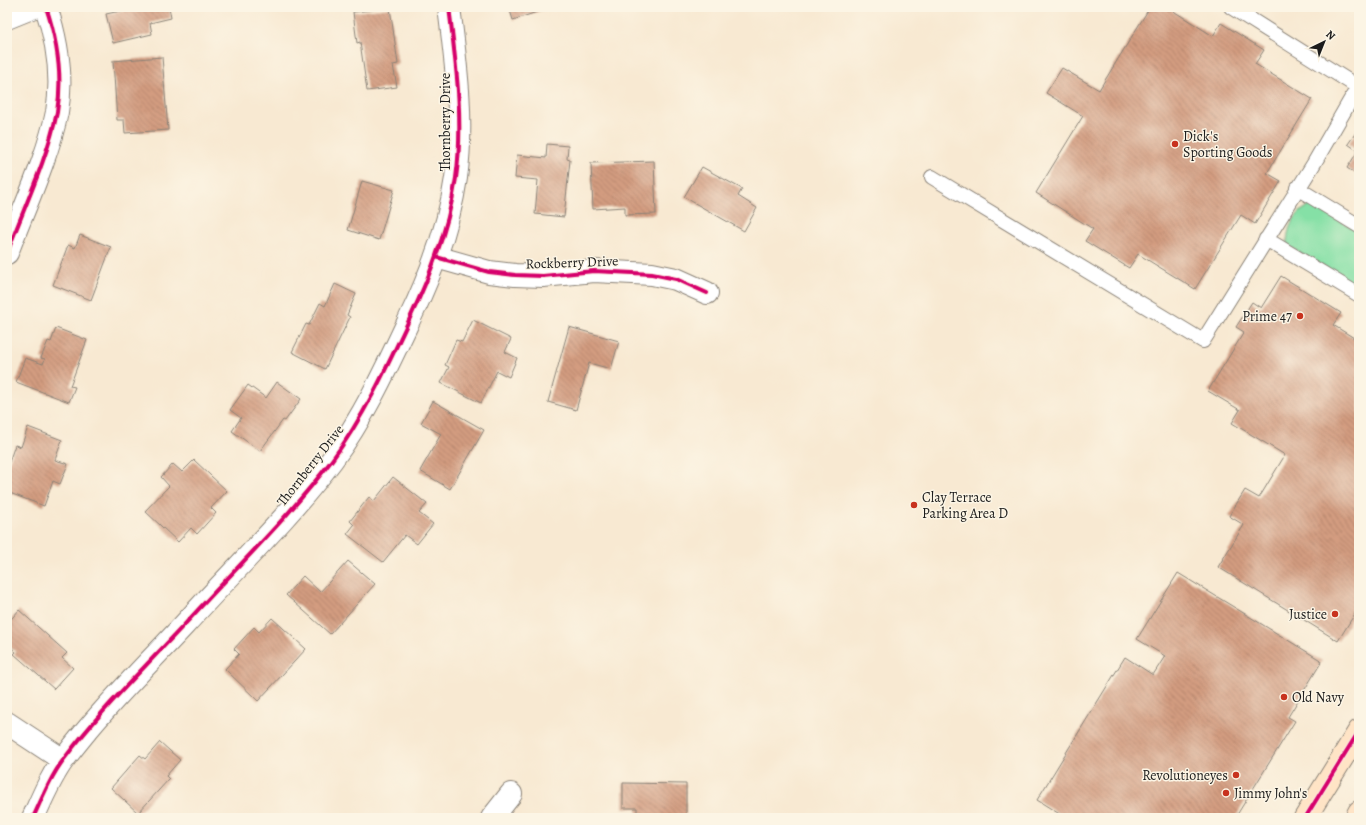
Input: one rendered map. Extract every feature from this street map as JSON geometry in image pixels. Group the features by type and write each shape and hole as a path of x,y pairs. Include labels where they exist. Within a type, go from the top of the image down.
{"street":[{"path":"7,18 34,7"},
{"path":"7,253 44,155 57,111 59,66 52,26 46,7"},
{"name":"Thornberry Drive","path":"33,818 63,760 111,704 296,503 333,458 363,412 384,374 424,289 436,257 449,213 456,179 458,155 458,78 449,7"},
{"name":"Rockberry Drive","path":"436,257 489,272 515,275 542,276 594,271 652,274 676,279 707,293"},
{"path":"7,723 63,760"},
{"path":"1305,818 1359,731"},
{"path":"492,818 512,794"},
{"path":"1356,818 1359,812"}],"lane":[{"path":"932,177 1203,341 1358,87 1232,7"},
{"path":"1297,188 1359,226"},
{"path":"1266,239 1359,295"}],"green space":[{"path":"1313,204 1359,232 1359,288 1287,245 1290,225 1293,220 1301,211"}],"building":[{"path":"125,7 169,7 171,18 150,23 152,34 113,43 106,14 125,10"},
{"path":"509,7 552,7 513,20"},
{"name":"Dick's Sporting Goods","path":"1150,7 1167,7 1213,36 1221,23 1264,50 1255,64 1312,99 1267,173 1281,181 1255,224 1241,215 1195,289 1138,254 1129,268 1085,241 1093,229 1036,193 1083,116 1046,93 1062,68 1099,90"},
{"path":"390,8 398,64 393,65 397,87 367,91 360,42 357,43 353,12"},
{"path":"162,57 168,130 125,133 124,120 117,120 113,61"},
{"path":"1359,128 1359,176 1347,168 1358,151 1348,144"},
{"path":"547,144 568,146 567,159 570,160 564,217 535,214 538,180 515,178 517,155 546,158"},
{"path":"654,161 656,214 625,215 625,207 593,209 591,163"},
{"path":"702,167 742,189 738,196 757,208 744,231 684,197"},
{"path":"362,181 394,190 379,240 348,230"},
{"path":"80,235 111,247 91,300 53,285 68,245 75,248"},
{"path":"1281,276 1341,313 1333,325 1359,341 1359,607 1338,641 1218,567 1244,525 1229,516 1245,490 1259,498 1285,455 1232,423 1240,410 1208,391 1244,332 1236,327 1252,302 1261,308"},
{"path":"335,284 356,294 347,315 350,317 325,369 292,352 306,324 309,325 320,303 325,306"},
{"path":"473,320 511,339 505,352 517,358 509,377 497,371 481,403 441,383 449,367 445,365 456,340 462,342"},
{"path":"569,327 619,341 611,369 589,363 576,410 548,402"},
{"path":"56,328 87,340 70,386 75,387 69,402 16,382 25,358 43,364 45,359 41,358 48,341 51,342"},
{"path":"277,382 301,399 260,451 232,431 241,418 230,410 248,385 266,398"},
{"path":"433,401 484,430 450,489 420,471 441,434 421,423"},
{"path":"28,427 62,440 55,460 68,464 60,484 53,481 44,506 7,492 7,461 9,462 15,445 21,447"},
{"path":"194,460 227,491 211,508 216,513 197,534 191,528 178,542 145,511 169,486 161,477 173,464 182,472"},
{"path":"393,477 427,504 419,513 433,524 417,544 405,535 383,562 347,534 354,525 350,521 369,497 374,501"},
{"path":"348,561 375,584 330,634 286,595 303,576 320,592"},
{"path":"1178,573 1322,661 1288,717 1295,721 1235,818 1066,818 1037,800 1125,657 1153,675 1165,656 1137,639"},
{"path":"19,610 67,653 62,658 73,668 54,689 14,654 16,652 7,644 7,624"},
{"path":"272,618 306,649 258,701 225,669 239,654 234,649 254,627 259,632"},
{"path":"160,742 180,760 166,776 169,779 138,813 111,788 140,755 145,759"},
{"path":"623,783 686,784 686,818 637,818 637,808 623,808"}],"cycle path":[{"path":"7,253 48,147 57,112 59,99 58,59 46,7"},
{"path":"33,818 55,773 64,759 92,724 260,544 332,460 344,444 365,409 384,373 418,301 432,267 444,232 453,196 458,157 459,114 449,7"},
{"path":"436,257 489,272 515,275 543,276 594,271 652,274 676,279 707,293"},
{"path":"1305,818 1359,731"}],"place":[{"name":"Dick's Sporting Goods","path":"1175,144"},
{"name":"Prime 47","path":"1300,316"},
{"name":"Clay Terrace Parking Area D","path":"914,505"},
{"name":"Justice","path":"1335,614"},
{"name":"Old Navy","path":"1284,697"},
{"name":"Revolutioneyes","path":"1236,775"},
{"name":"Jimmy John's","path":"1226,793"}]}
